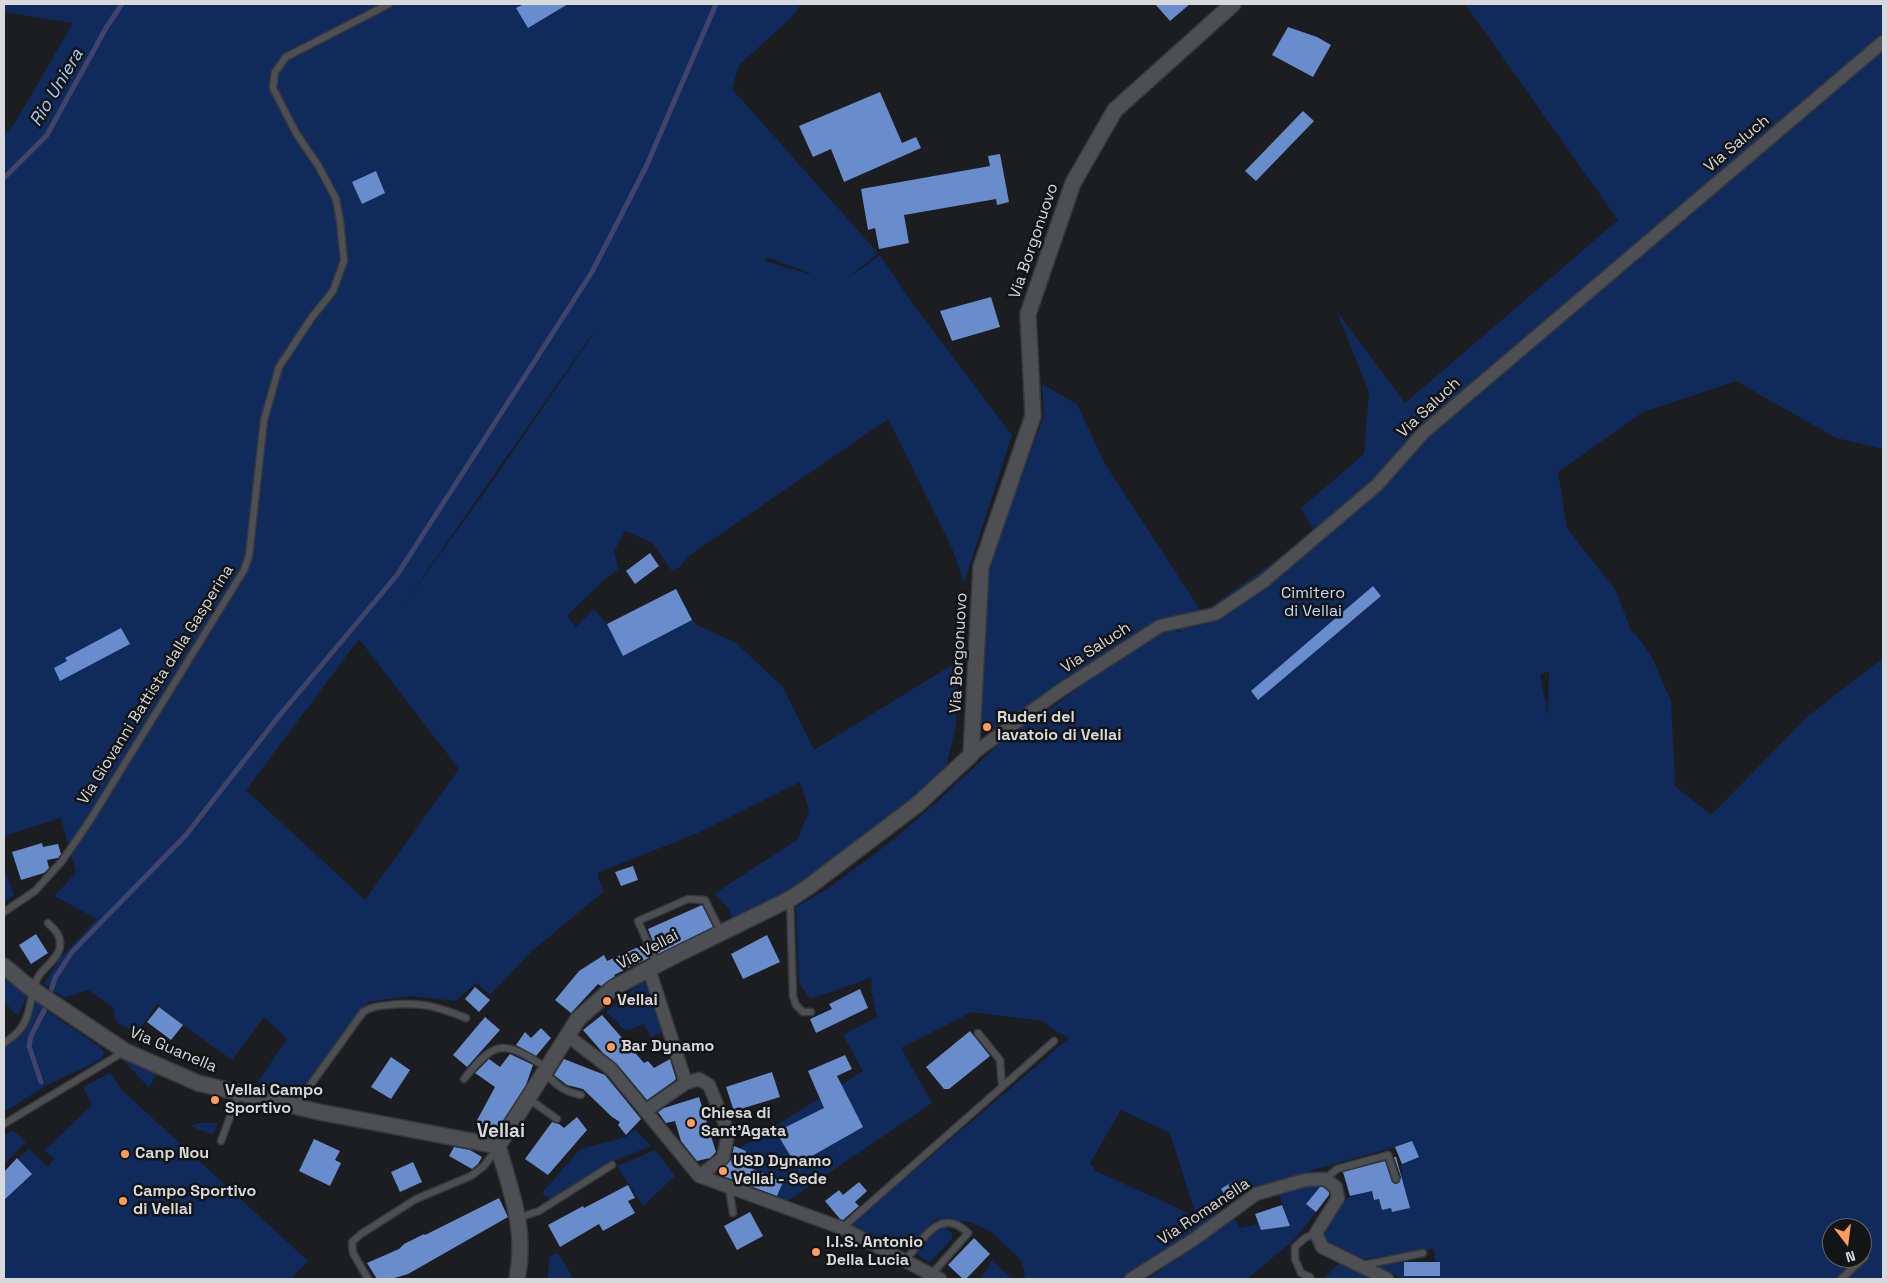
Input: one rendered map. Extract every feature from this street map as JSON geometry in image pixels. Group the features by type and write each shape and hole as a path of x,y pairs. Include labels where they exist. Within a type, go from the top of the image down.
{"street":[{"name":"Via Borgonuovo","path":"971,755 980,567 1033,416 1028,314 1073,183 1115,110 1233,4"},
{"name":"Via Saluch","path":"971,755 1058,692 1160,626 1215,614 1264,581 1377,485 1424,432 1883,42"},
{"name":"Via Vellai","path":"498,1146 578,1019 613,988 721,932 790,899 807,888 918,804 971,755"},
{"path":"653,967 686,1083"},
{"name":"Via Guanella","path":"5,970 126,1051 198,1083 296,1106 498,1146"},
{"path":"568,1036 611,1069 699,1176 842,1228 935,1277"},
{"path":"645,1111 686,1083 699,1079 709,1085 727,1128 727,1141 723,1158 699,1176"},
{"path":"498,1146 518,1218 522,1244 517,1279"},
{"path":"1325,1179 1336,1187 1338,1198 1316,1233 1322,1246 1387,1279"},
{"name":"Via Romanella","path":"1131,1279 1193,1240 1256,1194 1305,1180 1325,1179"}],"lane":[{"name":"Via Giovanni Battista dalla Gasperina","path":"4,912 35,891 62,861 87,825 244,570 249,556 264,420 278,367 312,317 333,291 344,262 336,199 319,167 296,133 273,88 275,72 286,58 389,4"},
{"path":"653,967 638,921 688,899 705,900 721,932"},
{"path":"790,899 792,996 796,1005 803,1012 811,1012"},
{"path":"4,1043 16,1034 24,1024 37,991 39,976 59,951 59,934 48,923"},
{"path":"296,1106 364,1012 370,1007 414,1003 442,1008 466,1018"},
{"path":"978,1033 1000,1060 1002,1086"},
{"path":"842,1228 1054,1041"},
{"path":"464,1079 484,1057 495,1049 506,1047 518,1050 545,1070 560,1088 566,1092 581,1095"},
{"path":"4,1124 126,1051"},
{"path":"221,1141 239,1092"},
{"path":"528,1098 557,1119"},
{"path":"368,1279 353,1253 352,1242 361,1234 378,1225 416,1199 471,1176 484,1166 498,1146"},
{"path":"1325,1179 1337,1169 1388,1155 1396,1180"},
{"path":"518,1218 539,1211 612,1165"},
{"path":"729,1186 733,1213"},
{"path":"905,1261 935,1225 949,1222 962,1227 968,1233 935,1277"},
{"path":"1310,1277 1301,1273 1295,1259 1295,1248 1305,1238 1316,1233"},
{"path":"1360,1266 1423,1253"},
{"path":"1841,1279 1853,1268"}],"green space":[{"path":"4,4 801,4 792,17 739,65 732,89 878,253 844,281 880,255 912,303 1012,435 964,583 952,548 888,419 690,555 680,567 671,570 653,543 625,531 614,551 618,569 567,616 576,627 594,609 607,624 623,656 692,620 697,625 736,643 783,687 814,750 960,660 957,670 956,724 946,768 915,799 792,892 732,919 728,907 714,894 798,839 809,810 800,782 698,833 597,873 603,892 532,951 490,995 476,983 456,1001 411,996 368,1002 297,1095 257,1083 287,1039 264,1017 232,1060 157,1004 137,1033 116,1022 113,1007 88,990 64,998 44,984 62,956 97,919 54,896 76,873 61,818 4,836 4,135 15,123 73,23 4,12","holes":["766,257 810,273 810,274 765,261","593,333 492,482 399,611","359,639 459,769 365,900 246,790"]},
{"name":"Cimitero di Vellai","path":"1465,4 1883,4 1883,449 1836,438 1736,381 1643,412 1558,472 1567,528 1616,591 1632,633 1634,632 1651,655 1671,701 1675,786 1711,815 1808,716 1883,658 1883,1279 1404,1279 1375,1267 1404,1261 1404,1276 1440,1276 1440,1262 1435,1261 1434,1249 1358,1260 1327,1243 1320,1232 1326,1220 1347,1198 1372,1191 1374,1200 1379,1199 1382,1210 1391,1208 1392,1212 1409,1208 1402,1178 1402,1164 1395,1147 1313,1170 1302,1177 1243,1193 1221,1189 1229,1201 1189,1238 1125,1279 1024,1279 1025,1274 1021,1260 991,1232 971,1222 934,1220 909,1249 854,1227 853,1223 1069,1038 1054,1030 1043,1021 972,1012 901,1048 932,1103 789,1200 786,1204 776,1200 783,1181 741,1164 746,1151 740,1148 863,1071 843,1035 877,1017 872,995 871,978 810,999 799,983 796,907 830,887 888,844 938,801 1006,737 1054,706 1139,642 1166,628 1183,633 1162,617 1121,642 1018,713 1008,716 1000,734 980,725 988,567 1044,415 1042,384 1077,404 1105,464 1201,611 1211,607 1315,532 1301,508 1364,454 1369,392 1337,312 1405,403 1618,220","holes":["1549,672 1548,715 1540,674","1121,1110 1170,1133 1197,1219 1184,1211 1096,1171 1090,1163"]},
{"path":"4,869 14,895 4,903"},
{"path":"7,979 28,994 18,1015 4,1001 4,983"},
{"path":"645,982 664,1031 651,1038 644,1024 626,1031 606,1012 640,983"},
{"path":"36,1000 44,1008 33,1032 46,1010 100,1047 104,1052 102,1059 45,1086 4,1112 4,1048 22,1034 27,1026"},
{"path":"125,1058 160,1069 149,1088 124,1061"},
{"name":"Campo Sportivo di Vellai","path":"110,1073 122,1090 308,1261 291,1279 4,1279 4,1172 29,1149 48,1167 55,1158 44,1151 92,1105 83,1087"},
{"path":"198,1123 218,1123 213,1135 190,1126"},
{"path":"635,1129 651,1146 612,1162 551,1200 542,1193 580,1149 626,1137"},
{"path":"13,1130 26,1142 4,1164 4,1135"},
{"path":"655,1150 675,1176 643,1206 617,1166"},
{"path":"1323,1184 1306,1204 1316,1212 1294,1240 1247,1279 1148,1279 1234,1216 1240,1228 1259,1224 1261,1230 1290,1226 1279,1194 1310,1185"},
{"path":"944,1227 952,1233 952,1239 929,1263 915,1252 934,1229"},
{"path":"558,1253 574,1279 547,1279 550,1256"},
{"path":"992,1260 1012,1279 981,1279"},
{"path":"1341,1262 1387,1279 1323,1279"}],"building":[{"path":"524,4 568,4 528,28 516,8"},
{"path":"1155,4 1190,4 1170,21"},
{"path":"1288,27 1317,37 1331,45 1313,77 1272,55"},
{"path":"880,92 902,143 916,137 921,148 844,182 831,149 813,157 799,126"},
{"path":"1303,111 1314,121 1256,181 1245,171"},
{"path":"1000,154 1009,202 997,205 996,199 904,215 909,243 879,249 875,228 868,230 861,189 990,166 988,156"},
{"path":"376,171 385,193 362,204 352,182"},
{"path":"991,297 1000,327 952,341 940,311"},
{"path":"650,553 659,566 635,584 626,571"},
{"path":"1373,586 1381,596 1258,700 1251,691"},
{"path":"676,589 692,620 623,656 607,624"},
{"path":"121,628 130,644 60,681 54,668 67,661 65,658"},
{"path":"42,843 43,847 58,844 61,854 58,858 47,860 49,868 44,873 21,880 12,852"},
{"path":"633,866 638,880 621,886 615,872"},
{"path":"702,905 713,927 658,954 648,929"},
{"path":"36,934 48,953 31,964 19,945"},
{"path":"767,935 780,962 743,979 731,954"},
{"path":"643,945 649,958 614,975 601,986 598,984 571,1013 555,1000 579,971 604,955 607,961"},
{"path":"475,987 490,1000 479,1012 465,999"},
{"path":"860,989 868,1008 816,1033 810,1019 832,1009 829,1004"},
{"path":"159,1007 183,1025 171,1040 147,1022"},
{"path":"602,1015 644,1063 648,1061 654,1068 670,1059 676,1079 647,1100 617,1064 603,1053 583,1030"},
{"path":"485,1017 500,1030 467,1067 453,1055"},
{"path":"541,1028 551,1038 536,1056 516,1045 525,1032 531,1038"},
{"path":"970,1031 990,1056 949,1089 944,1089 926,1067"},
{"path":"510,1054 533,1065 526,1085 493,1136 475,1124 495,1087 475,1073 489,1059 500,1067"},
{"path":"845,1055 852,1069 837,1076 863,1127 796,1165 776,1132 824,1108 808,1071"},
{"path":"391,1057 410,1070 391,1099 371,1087"},
{"path":"564,1059 605,1075 641,1119 626,1135 618,1125 620,1122 612,1117 583,1089 567,1085 554,1075"},
{"path":"772,1072 780,1097 734,1111 726,1087"},
{"name":"Chiesa di Sant'Agata","path":"699,1097 716,1152 710,1158 697,1161 681,1141 675,1121 666,1123 658,1112 664,1108"},
{"path":"577,1117 587,1130 548,1175 525,1159 552,1122 564,1128"},
{"path":"314,1139 340,1151 335,1160 341,1163 330,1186 299,1171"},
{"path":"1412,1141 1419,1157 1402,1164 1395,1147"},
{"path":"734,1146 746,1151 741,1164 783,1182 777,1196 720,1175 721,1170 731,1160"},
{"path":"454,1147 470,1150 482,1157 472,1169 449,1156"},
{"path":"1394,1157 1396,1157 1410,1208 1392,1212 1391,1208 1382,1210 1379,1199 1374,1200 1372,1191 1350,1196 1343,1172 1385,1161 1392,1182 1395,1184 1399,1183 1401,1177"},
{"path":"17,1158 32,1174 4,1200 4,1172"},
{"path":"413,1162 422,1182 400,1192 391,1172"},
{"path":"1235,1180 1243,1193 1229,1201 1221,1189"},
{"path":"859,1182 867,1191 855,1202 859,1206 843,1220 840,1219 825,1201 839,1190 843,1195"},
{"path":"628,1185 635,1198 628,1201 635,1213 603,1231 599,1224 560,1247 548,1225"},
{"path":"1320,1187 1329,1192 1329,1195 1316,1212 1306,1204"},
{"path":"499,1198 508,1217 408,1274 391,1279 377,1279 367,1263 399,1249 404,1244"},
{"path":"1282,1205 1290,1226 1261,1230 1255,1214"},
{"path":"750,1212 763,1236 737,1250 724,1226"},
{"path":"974,1238 990,1254 966,1279 963,1279 948,1265"},
{"path":"1404,1262 1440,1262 1440,1276 1404,1276"}],"waterway":[{"name":"Rio Uniera","path":"4,178 47,135 106,28 122,4"},
{"path":"41,1082 29,1046 31,1036 46,1007 55,978 72,952 186,835 279,716 397,575 592,272 646,167 716,4"}],"place":[{"name":"Ruderi del lavatoio di Vellai","path":"987,727"},
{"name":"Vellai","path":"607,1001"},
{"name":"Bar Dynamo","path":"611,1047"},
{"name":"Vellai Campo Sportivo","path":"215,1100"},
{"name":"Chiesa di Sant'Agata","path":"691,1123"},
{"name":"Canp Nou","path":"125,1154"},
{"name":"USD Dynamo Vellai - Sede","path":"723,1171"},
{"name":"Campo Sportivo di Vellai","path":"123,1201"},
{"name":"I.I.S. Antonio Della Lucia","path":"816,1252"}],"district":[{"name":"Vellai","path":"501,1132"}]}
